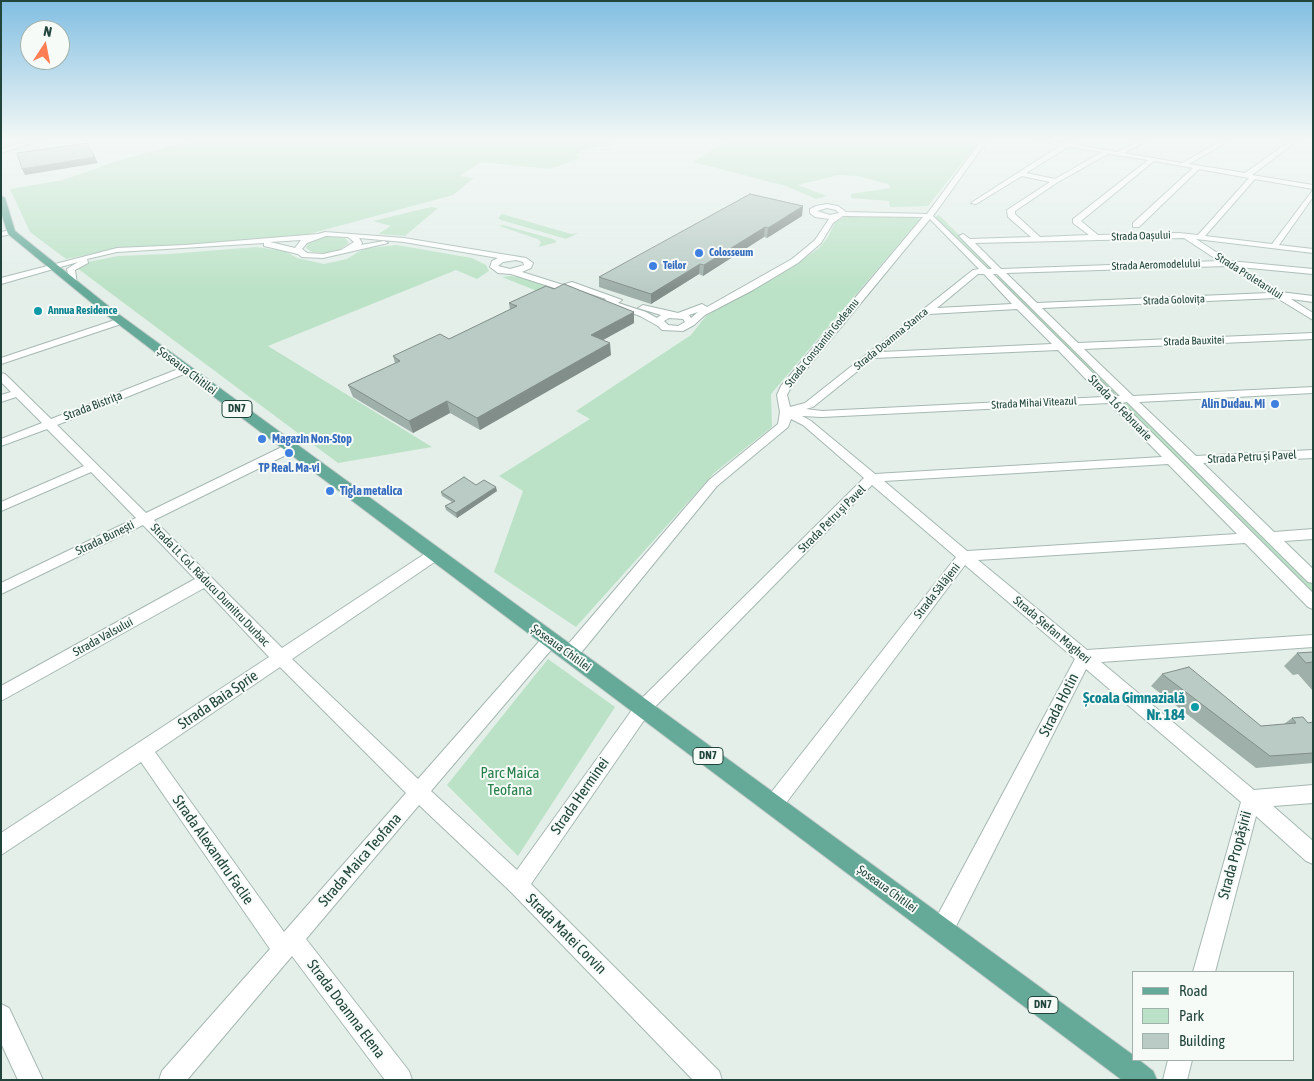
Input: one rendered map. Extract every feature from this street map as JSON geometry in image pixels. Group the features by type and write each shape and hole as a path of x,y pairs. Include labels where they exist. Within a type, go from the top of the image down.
{"main road":[{"name":"Șoseaua Chitilei","path":"1,198 6,233 32,250 185,370 1144,1080"}],"street":[{"name":"Strada Constantin Godeanu","path":"786,412 782,398 785,388 948,188"},
{"path":"974,203 998,188"},
{"path":"1038,239 1010,212 1045,188"},
{"path":"1097,238 1076,221 1117,188"},
{"path":"1136,225 1175,188"},
{"path":"1200,237 1240,188"},
{"path":"1274,246 1313,192"},
{"path":"659,323 660,319 695,310 783,260 811,238 820,222 818,215 814,212 815,208 834,207 929,214"},
{"path":"32,250 54,260 84,259 123,252 180,251 256,244 282,246 313,256 323,256 378,243 401,243 473,255 501,271 512,272 638,312 659,323 664,328 675,330 685,328 702,313 750,288 795,261 818,241 830,222 843,211 834,207"},
{"path":"818,215 929,214"},
{"name":"Strada 16 Februarie","path":"929,214 941,214 1313,578"},
{"name":"Strada 16 Februarie","path":"929,214 1313,603"},
{"path":"1,281 126,249 180,248 338,234 404,240 526,260 528,266 546,276 651,311 689,319 691,324"},
{"path":"350,235 358,240 358,243 350,249"},
{"name":"Strada Oașului","path":"969,241 1184,235 1313,251"},
{"name":"Strada Proletarului","path":"1184,235 1313,316"},
{"path":"300,252 298,247 300,244 317,236"},
{"path":"494,266 498,261 510,258"},
{"path":"74,283 72,269 84,259"},
{"name":"Strada Aeromodelului","path":"998,271 1228,263 1313,272"},
{"path":"512,272 522,270 528,266"},
{"name":"Strada Doamna Stanca","path":"786,412 809,406 974,273 998,271"},
{"name":"Strada Golovița","path":"1035,306 1280,295 1313,299"},
{"path":"926,311 1020,306"},
{"path":"1,361 121,321"},
{"name":"Strada Bauxitei","path":"1076,346 1313,336"},
{"path":"871,355 1060,347"},
{"name":"Strada Bistrița","path":"1,442 185,370"},
{"name":"Strada Lt. Col. Răducu Dumitru Durbac","path":"1,376 281,658 419,792"},
{"name":"Strada Mihai Viteazul","path":"786,412 822,414 1313,390"},
{"path":"1,399 18,393"},
{"path":"570,654 712,484 784,425 786,412"},
{"name":"Strada Ștefan Magheri","path":"786,412 807,423 1251,799 1313,854"},
{"name":"Strada Bunești","path":"1,590 290,448"},
{"name":"Strada Petru și Pavel","path":"1192,460 1313,454"},
{"name":"Strada Petru și Pavel","path":"643,708 872,478 1172,460"},
{"path":"1,507 92,467"},
{"path":"1272,537 1313,534"},
{"name":"Strada Sălăjeni","path":"773,805 964,556 1249,538"},
{"name":"Strada Baia Sprie","path":"1,845 434,555"},
{"name":"Strada Valsului","path":"1,694 204,581"},
{"name":"Strada Maica Teofana","path":"171,1080 550,640"},
{"path":"1084,657 1313,641"},
{"name":"Strada Hotin","path":"942,930 1084,657"},
{"name":"Strada Herminei","path":"518,885 643,708"},
{"name":"Strada Alexandru Faclie","path":"142,750 288,944"},
{"name":"Strada Matei Corvin","path":"419,792 518,885 710,1080"},
{"name":"Strada Propășirii","path":"1204,971 1251,799 1313,794"},
{"name":"Strada Doamna Elena","path":"288,944 400,1080"},
{"path":"1,1016 31,1080"},
{"path":"1175,1080 1180,1061"}],"green space":[{"path":"461,188 453,195 309,234 185,246 128,247 66,259 30,232 10,189"},
{"path":"792,188 807,188 827,196 816,199"},
{"path":"888,188 942,188 928,206 890,207 889,201 851,198 851,194"},
{"path":"431,207 438,208 405,236 378,234 391,226 373,221"},
{"path":"502,214 571,234 578,233 566,239 501,220 498,218"},
{"path":"939,215 990,266 990,269 983,267 935,217"},
{"path":"845,217 913,217 920,219 771,394 772,427 714,473 576,627 494,572 523,491 499,476 590,419 576,411 691,335 706,316 794,266 819,248 828,237 835,222"},
{"path":"503,225 553,239 557,242 539,247 541,242 538,239 499,226"},
{"path":"326,237 345,238 349,243 339,250 325,253 312,252 306,248 308,243"},
{"path":"397,245 472,258 486,265 489,271 477,279 456,270 268,346 432,447 338,463 77,268 88,262 118,256 256,247 285,251 297,258 324,264 347,259 368,248"},
{"path":"995,276 1002,276 1120,395 1112,394"},
{"path":"502,277 521,277 559,289 547,295"},
{"path":"1119,398 1129,402 1313,584 1313,601 1119,405"},
{"name":"Parc Maica Teofana","path":"548,659 615,707 518,856 447,785"}],"building":[{"name":"Colosseum","path":"750,194 803,206 768,228 765,227 704,265 700,264 651,294 599,277"},
{"path":"564,284 634,312 591,335 610,343 477,418 447,401 409,421 348,385 400,361 393,356 440,334 449,339 517,306 509,303 546,286 554,289"},
{"path":"464,477 476,485 484,480 496,487 456,513 445,506 455,501 441,492"},
{"path":"1313,652 1313,663 1306,663 1297,653"},
{"path":"1189,667 1261,726 1296,723 1292,718 1303,717 1308,723 1313,722 1313,753 1270,756 1162,674"}],"place":[{"name":"Colosseum","path":"699,253"},
{"name":"Teilor","path":"653,266"},
{"name":"Annua Residence","path":"38,311"},
{"name":"Alin Dudau. Mi","path":"1275,404"},
{"name":"Magazin Non-Stop","path":"262,439"},
{"name":"TP Real. Ma-vi","path":"289,453"},
{"name":"Tigla metalica","path":"330,491"},
{"name":"Școala Gimnazială Nr. 184","path":"1195,707"}]}
